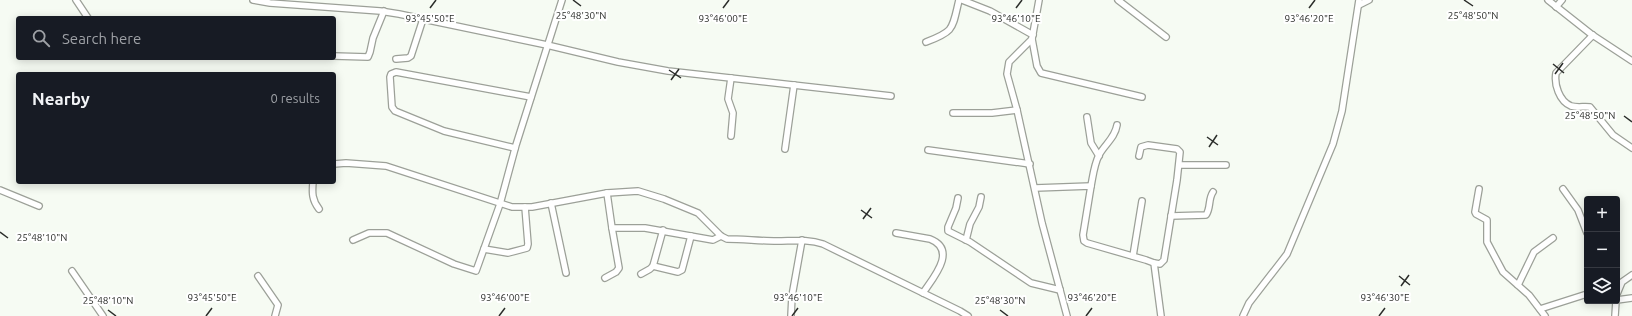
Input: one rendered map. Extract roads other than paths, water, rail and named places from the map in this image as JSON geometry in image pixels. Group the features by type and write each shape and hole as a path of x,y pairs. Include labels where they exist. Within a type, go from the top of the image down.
{"street":[{"path":"76,0 87,16"},
{"path":"253,0 270,3 384,12 547,45 654,69 891,96"},
{"path":"353,240 369,233 386,233 454,264 476,271 500,204 515,148 562,0"},
{"path":"926,42 948,32 953,22 959,0"},
{"path":"962,0 990,11 1033,37"},
{"path":"1039,0 1033,37 1037,66 1041,73 1142,97"},
{"path":"1118,0 1166,36"},
{"path":"1243,316 1249,303 1287,254 1334,144 1342,111 1359,2 1369,0"},
{"path":"1548,0 1593,35 1632,62"},
{"path":"1556,7 1562,0"},
{"path":"336,56 368,57 373,38 384,12"},
{"path":"396,59 408,58 411,56 423,19"},
{"path":"1593,35 1559,69 1556,77 1556,86 1564,100 1570,105 1590,107 1613,136 1632,148"},
{"path":"1033,37 1012,58 1007,67 1007,74 1030,164 1042,223 1067,316"},
{"path":"515,148 444,130 396,111 392,107 391,74 396,72 531,97"},
{"path":"731,78 728,99 734,113 731,136"},
{"path":"785,149 794,85"},
{"path":"953,113 992,113 1017,110"},
{"path":"1086,117 1091,143 1099,156"},
{"path":"1116,125 1114,135 1104,146 1099,156 1090,186 1083,235 1084,241 1160,264 1163,262 1180,152 1177,149 1148,144 1141,147 1139,156"},
{"path":"928,150 1030,164"},
{"path":"336,164 346,163 386,166 512,207 525,207 606,193 638,191 664,199 698,214 721,236 727,239 776,241 802,240 815,241 823,244 968,316"},
{"path":"1179,165 1226,165"},
{"path":"314,184 312,197 319,209"},
{"path":"1035,188 1090,186"},
{"path":"1479,189 1475,212 1487,220 1487,242 1503,272 1529,295 1545,316"},
{"path":"1563,189 1578,210 1587,232"},
{"path":"0,190 39,206"},
{"path":"1171,216 1206,215 1210,197 1213,192"},
{"path":"605,278 616,272 618,268 606,193"},
{"path":"958,198 956,208 947,229 950,232 966,240 1031,283 1060,290"},
{"path":"966,240 970,224 979,207 981,198"},
{"path":"1133,256 1142,201"},
{"path":"551,203 566,273"},
{"path":"484,249 508,253 526,248 528,246 525,207"},
{"path":"612,228 627,227 663,230 713,240 721,236"},
{"path":"641,274 653,266 663,230"},
{"path":"896,233 930,239 940,246 943,255 942,262 923,293"},
{"path":"653,266 678,272 682,270 691,236"},
{"path":"1518,285 1534,252 1553,238"},
{"path":"791,316 792,296 802,240"},
{"path":"1154,263 1162,316"},
{"path":"72,271 103,316"},
{"path":"1620,283 1632,275"},
{"path":"258,276 278,305 275,316"},
{"path":"1540,309 1584,295"},
{"path":"1620,300 1632,298"},
{"path":"1615,316 1616,304"}]}
